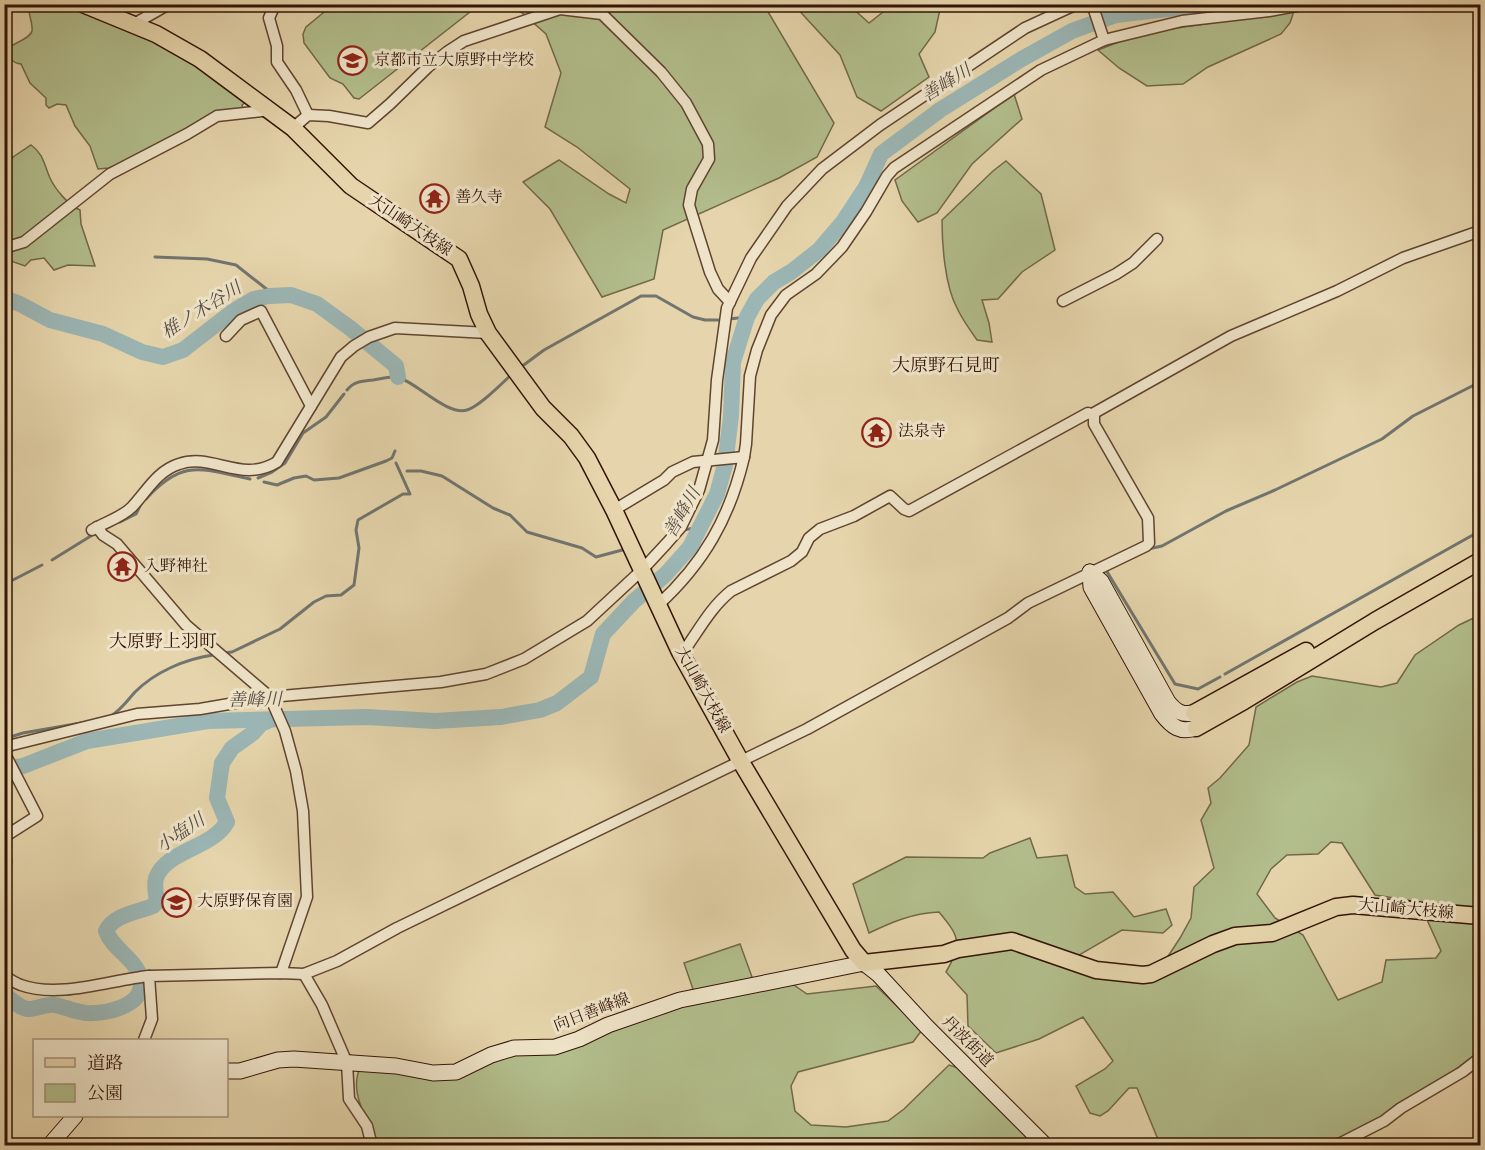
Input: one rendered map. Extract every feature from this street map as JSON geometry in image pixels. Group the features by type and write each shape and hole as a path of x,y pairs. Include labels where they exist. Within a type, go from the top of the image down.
{"main road":[{"name":"大山崎大枝線","path":"83,4 134,24 200,59 293,128 351,186 459,259 488,333 543,408 571,436 587,458 614,510 680,652 741,762 853,950 864,963 944,954 958,949 1012,941 1096,970 1143,975 1151,974 1235,936 1272,933 1336,907 1353,905 1480,916"},
{"path":"1195,720 1480,553"},
{"path":"1090,572 1101,581 1168,702 1174,710 1195,720 1244,701 1375,621 1480,561"},
{"name":"向日善峰線","path":"228,1071 240,1071 278,1060 294,1059 396,1066 433,1072 456,1072 491,1055 514,1048 555,1047 579,1039 608,1025 680,1000 864,963"},
{"name":"丹波街道","path":"864,963 878,974 926,1026 1046,1146"},
{"path":"49,1146 74,1117"}],"street":[{"path":"134,24 169,4"},
{"path":"278,4 269,18 277,46 277,62 296,90 308,115"},
{"path":"4,747 137,714 430,683 486,674 524,659 586,621 643,572 681,527 699,490 710,460 725,318 730,302 763,238 801,189 822,169 880,125 1006,40 1025,28 1077,4"},
{"path":"1092,4 1104,37"},
{"path":"657,603 671,593 702,557 729,509 738,482 746,444 750,376 757,350 771,315 786,295 816,274 842,248 894,168 1041,70 1104,37 1182,21 1269,11 1306,4"},
{"path":"293,128 308,115 368,123 428,68 464,41 560,9 602,14 661,72 686,104 708,144 709,159 692,189 689,205 710,272 718,289 730,302"},
{"path":"4,248 24,242 110,174 188,134 217,116 262,111 265,107"},
{"path":"1093,415 1098,410 1231,336 1337,291 1403,258 1480,231"},
{"path":"1063,301 1116,274 1133,262 1157,239"},
{"path":"226,336 241,320 261,311 311,406"},
{"path":"281,973 307,897 303,811 296,771 285,730 271,699 186,625 117,544 95,529 132,507 151,483 177,464 192,460 255,471 277,462 341,357 369,337 394,328 488,333"},
{"path":"680,652 686,648 715,605 731,591 792,561 802,552 809,538 820,529 854,516 890,496 909,511 1088,413 1093,415"},
{"path":"4,976 21,985 44,990 82,988 143,976 304,974 337,961 397,928 807,729 1008,618 1028,603 1149,543 1148,518 1094,424 1093,415"},
{"path":"614,510 685,465 693,462 742,457"},
{"path":"4,837 37,816 5,752"},
{"path":"4,858 4,880"},
{"path":"304,974 321,1005 347,1063 350,1099 367,1126 372,1146"},
{"path":"143,976 152,1019 145,1039"},
{"path":"1335,1146 1384,1121 1401,1108 1462,1072 1480,1058"}],"green space":[{"path":"334,4 477,5 359,99 354,98 343,84 330,78 304,43 303,34 306,27"},
{"path":"39,5 59,10 85,11 178,46 247,101 242,105 243,109 109,168 98,169 90,146 75,126 66,105 57,104 49,108 46,105 46,98 30,83 21,64 13,61 8,55 7,49 31,34 29,10"},
{"path":"500,5 764,5 834,123 817,157 779,178 663,230 654,279 602,297 550,209 523,182 559,160 626,203 630,189 577,147 545,127 561,73 546,34 521,12"},
{"path":"794,5 849,5 869,23 892,5 941,5 935,32 919,54 929,77 881,111 857,97 840,55"},
{"path":"1294,11 1290,23 1281,34 1208,67 1183,84 1147,86 1119,68 1098,50 1142,33"},
{"path":"1014,94 1022,119 972,164 937,213 918,222 902,201 895,180"},
{"path":"31,145 41,156 59,192 71,205 80,210 81,224 95,266 68,265 54,270 44,258 31,260 25,266 5,259 5,167 13,157"},
{"path":"1006,161 1041,194 1055,250 1022,272 998,299 982,300 992,342 977,340 953,299 945,265 942,220"},
{"path":"1480,615 1480,1051 1428,1090 1368,1124 1363,1145 1146,1145 1159,1142 1137,1088 1129,1088 1108,1111 1100,1116 1090,1113 1076,1086 1105,1069 1113,1061 1083,1017 1039,1039 996,1053 968,1026 967,995 946,972 957,947 951,927 939,912 903,919 869,933 853,884 906,857 983,858 990,853 1030,838 1037,858 1067,855 1075,887 1085,894 1113,892 1134,917 1166,909 1172,925 1163,933 1122,930 1079,955 1082,969 1132,980 1163,964 1191,918 1194,887 1214,868 1201,820 1211,803 1208,788 1249,745 1256,707 1297,682 1312,676 1381,687 1397,683 1415,655 1459,625","holes":["1331,842 1342,843 1375,895 1419,902 1441,951 1436,958 1386,960 1382,982 1338,1000 1303,935 1275,918 1257,894 1271,869 1287,855 1318,854"]},
{"path":"740,944 756,988 788,981 807,994 876,986 922,1030 913,1042 798,1072 791,1086 795,1111 811,1125 846,1127 888,1121 904,1109 949,1065 965,1070 1034,1145 374,1145 358,1097 357,1078 360,1068 453,1076 513,1053 585,1042 693,989 684,963"}],"waterway":[{"name":"善峰川","path":"4,769 23,766 87,741 208,721 367,717 435,721 501,717 540,710 557,703 591,677 603,634 634,601 665,575 690,547 717,494 725,465 731,416 733,362 747,317 757,299 774,282 819,250 843,222 866,187 881,154 940,110 1020,60 1072,31 1116,15 1210,4"},
{"path":"155,257 207,259 236,265 274,295"},
{"name":"椎ノ木谷川","path":"4,298 50,320 103,334 142,352 163,357 183,350 232,312 254,299 291,295 317,304 350,328 396,366 398,377"},
{"path":"521,367 544,350 641,296 656,296 693,317 718,320"},
{"path":"729,319 747,317"},
{"path":"347,390 359,382 397,377 442,404 459,411 472,408 484,400 511,375"},
{"path":"1148,549 1162,546 1226,511 1382,439 1413,416 1480,382"},
{"path":"258,478 285,463 303,433 326,417 344,394"},
{"path":"264,482 277,485 306,476 314,480 339,478 386,461 392,458 395,451"},
{"path":"224,653 232,652 280,629 314,602 326,596 341,595 354,585 359,548 356,530 358,520 403,494 410,494 396,463"},
{"path":"146,499 171,477 183,472 206,470 250,479"},
{"path":"407,471 421,471 442,476 493,508 510,515 527,532 582,548 596,557 626,549"},
{"path":"120,522 136,514 141,504"},
{"path":"683,530 701,527"},
{"path":"1225,674 1480,531"},
{"path":"52,560 94,534"},
{"path":"4,573 13,580 42,565"},
{"path":"1107,569 1175,684 1198,689 1220,677"},
{"path":"111,716 152,678 181,663 213,655"},
{"name":"小塩川","path":"4,994 25,1008 52,1005 86,1013 112,1010 136,998 141,983 136,968 109,938 106,931 114,921 153,906 157,902 156,878 161,869 169,861 211,838 227,822 217,798 222,763 232,748 253,733 261,724 268,721"},
{"path":"4,739 23,733 81,723"},
{"path":"1466,1146 1480,1139"}],"place":[{"name":"京都市立大原野中学校","path":"353,61"},
{"name":"善久寺","path":"434,198"},
{"name":"法泉寺","path":"877,432"},
{"name":"入野神社","path":"123,567"},
{"name":"大原野保育園","path":"176,902"}],"district":[{"name":"大原野石見町","path":"946,366"},
{"name":"大原野上羽町","path":"163,642"}]}
